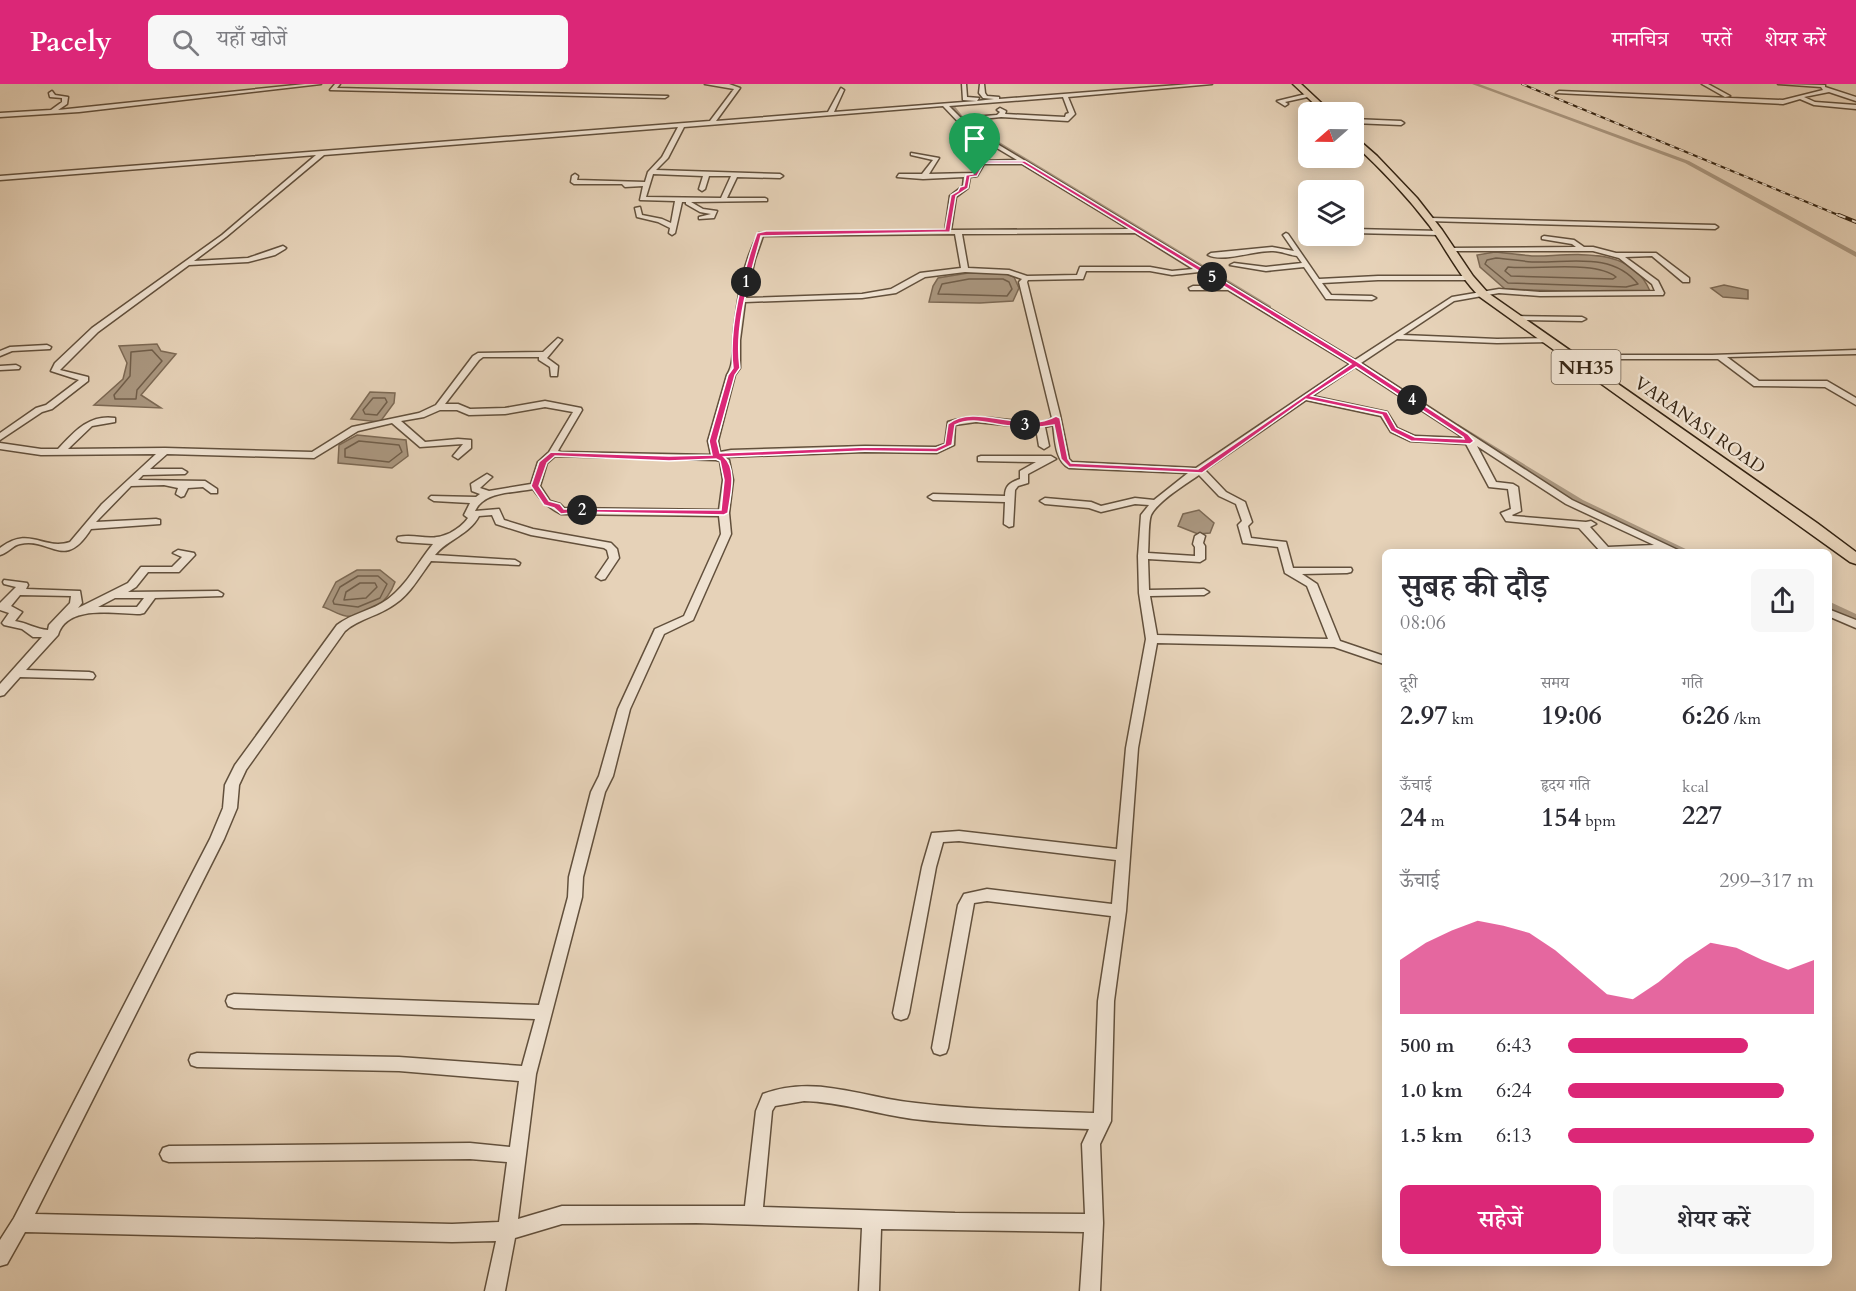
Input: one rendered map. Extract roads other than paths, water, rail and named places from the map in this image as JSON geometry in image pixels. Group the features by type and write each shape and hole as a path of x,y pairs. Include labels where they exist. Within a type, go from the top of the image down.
{"highway":[{"path":"1297,84 1317,102"},
{"name":"VARANASI ROAD","path":"1364,149 1430,220 1468,278 1484,295 1856,559"}],"street":[{"path":"266,90 274,84"},
{"path":"0,115 50,112 319,84"},
{"path":"338,84 332,89 665,96"},
{"path":"338,150 713,121 737,88 706,84"},
{"path":"964,84 965,99 1014,98"},
{"path":"982,84 982,93 987,98"},
{"path":"0,178 1210,84"},
{"path":"1704,84 1739,102"},
{"path":"1780,84 1819,86 1826,86 1826,84"},
{"path":"1819,86 1856,99"},
{"path":"831,112 841,90"},
{"path":"1559,93 1718,98 1739,102 1787,102 1829,90"},
{"path":"50,112 65,103 65,97 52,96 52,93"},
{"path":"963,120 1001,115 1068,118 1068,115 1072,114 1065,95"},
{"path":"1285,104 1280,100 1310,95"},
{"path":"1798,98 1814,103 1856,107"},
{"path":"997,100 1000,104 996,107 1004,112 1001,115"},
{"path":"948,104 963,120 967,128 1229,288 1357,362 1468,438 1569,502 1668,549"},
{"path":"783,117 782,123 801,123"},
{"path":"1364,121 1401,123"},
{"path":"682,125 664,158 651,172 642,199 765,200"},
{"path":"0,437 39,410 49,407 66,391 85,380 55,371 58,365 95,330 224,236 322,153"},
{"path":"913,154 937,159 923,177"},
{"path":"898,176 968,176 977,174 982,162 1023,162"},
{"path":"651,172 780,176"},
{"path":"702,189 707,174"},
{"path":"723,200 735,175"},
{"path":"575,176 574,182 646,184"},
{"path":"948,230 953,195 966,187 968,176"},
{"path":"645,192 674,191"},
{"path":"683,201 702,210 715,212 712,217 700,218"},
{"path":"638,208 639,216 656,218 672,230 683,201"},
{"path":"1430,220 1715,227"},
{"path":"716,456 713,441 731,375 736,368 734,351 742,300 761,234 948,230 1136,231"},
{"path":"958,231 965,270"},
{"path":"1364,231 1440,233"},
{"path":"1286,235 1329,297 1372,297"},
{"path":"1544,238 1574,242 1584,250"},
{"path":"186,263 255,260 266,258 283,248"},
{"path":"1211,255 1234,255 1269,249 1299,254"},
{"path":"1451,249 1584,250 1617,255 1652,254 1686,280"},
{"path":"1090,1291 1094,1223 1091,1144 1102,1121 1106,1000 1119,911 1132,748 1152,639 1144,593 1143,556 1146,515 1176,486 1452,299 1499,291 1540,294 1660,293 1655,283 1617,255"},
{"path":"1234,265 1266,269 1306,265"},
{"path":"742,300 862,296 893,291 923,275 965,270 1009,272 1026,278 1080,277 1082,276 1081,270 1086,269 1150,269 1172,273 1200,270"},
{"path":"1026,278 1023,282 1064,459 1069,465 1200,471 1209,478 1223,497 1240,502 1247,522 1243,525 1247,541 1282,544 1289,571 1312,584 1335,643"},
{"path":"1317,281 1468,278"},
{"path":"1193,288 1229,288"},
{"path":"1517,318 1582,319"},
{"path":"1395,337 1497,341 1549,340"},
{"path":"554,374 554,366 542,360 558,340"},
{"path":"0,354 10,349 47,347"},
{"path":"1572,357 1856,352"},
{"path":"0,446 41,452 62,450 165,451 314,455 354,429 430,413 439,407 476,358 481,355 545,354"},
{"path":"1720,356 1756,384 1827,384 1856,402"},
{"path":"0,368 16,367"},
{"path":"1305,397 1384,414 1394,429 1413,439 1468,438"},
{"path":"439,407 458,407 470,412 506,411 545,404 578,410 553,453 543,462 535,486"},
{"path":"553,453 669,459 731,453 865,449 937,450 949,445 951,424 959,420 982,419 1009,424 1040,425 1052,423 1056,418"},
{"path":"62,450 88,424 97,420 112,420"},
{"path":"394,420 423,445 445,445 460,440 468,441 468,446 458,456"},
{"path":"1040,425 1044,446"},
{"path":"1468,438 1492,485 1513,487 1516,511 1506,513 1510,519 1585,525 1609,521"},
{"path":"0,552 24,540 68,546 78,541 88,526 129,483 165,451"},
{"path":"495,1291 507,1231 528,1074 575,897 576,877 598,792 606,776 624,709 659,632 667,626 686,621 692,614 724,540 728,480 724,460 716,456"},
{"path":"981,459 1064,459"},
{"path":"1009,524 1010,489 1015,484 1025,481 1023,473 1048,459"},
{"path":"142,472 182,472"},
{"path":"483,497 475,489 476,484 487,477"},
{"path":"129,483 168,482 181,490 205,484 214,491"},
{"path":"535,486 547,503 557,506 561,511 724,513"},
{"path":"434,498 483,497 535,486"},
{"path":"469,515 483,497"},
{"path":"933,497 1009,499"},
{"path":"1045,501 1112,510 1137,501 1156,503"},
{"path":"469,515 495,512 500,522 531,532 607,545 612,549 614,558 601,577"},
{"path":"0,1257 20,1224 217,839 230,808 235,777 341,628 392,602 410,584 442,542 466,528 474,516 469,515"},
{"path":"88,526 156,522"},
{"path":"1585,525 1583,526 1604,549"},
{"path":"1143,556 1200,559 1198,544 1200,536"},
{"path":"402,539 442,542"},
{"path":"1635,549 1665,548"},
{"path":"67,615 83,610 132,585 145,569 175,570 190,555 178,553"},
{"path":"428,558 516,562"},
{"path":"1289,571 1347,570"},
{"path":"8,582 23,585 2,607 16,612 8,623 25,626 36,634 45,633 48,637"},
{"path":"0,692 54,632 53,628 76,603 76,593 18,592"},
{"path":"1144,593 1204,592"},
{"path":"114,595 218,594"},
{"path":"83,610 140,611 151,596"},
{"path":"1832,614 1856,624"},
{"path":"1152,639 1335,643 1382,659"},
{"path":"15,673 89,676"},
{"path":"901,1013 929,867 938,837 959,836 1123,855"},
{"path":"940,1048 965,905 969,898 987,895 1119,911"},
{"path":"234,1001 545,1012"},
{"path":"197,1060 399,1064 528,1074"},
{"path":"753,1216 764,1111 769,1100 784,1094 807,1093 883,1107 974,1117 1102,1121"},
{"path":"169,1154 470,1150 507,1154 517,1158"},
{"path":"20,1224 326,1228 452,1233 507,1231 562,1215 753,1216 1094,1223"},
{"path":"869,1291 872,1219"}],"water":[{"path":"1495,252 1533,256 1601,256 1630,266 1650,291 1626,293 1505,289 1480,267 1477,255"},
{"path":"968,273 1004,273 1014,277 1019,288 1013,301 929,302 933,286 938,278"},
{"path":"1724,285 1748,290 1748,299 1723,297 1711,288"},
{"path":"157,344 161,351 176,354 141,395 161,408 94,405 123,379 127,363 119,346"},
{"path":"370,392 395,393 394,403 380,422 351,419"},
{"path":"357,435 406,440 408,456 392,468 338,463 339,445"},
{"path":"1199,510 1214,523 1210,533 1198,534 1178,526 1183,514"},
{"path":"357,570 380,570 395,582 382,602 369,611 354,616 346,616 323,607 336,582"}],"waterway":[{"path":"1474,84 1687,162 1856,255"},
{"path":"861,110 996,99"},
{"path":"949,103 966,124 1048,174"},
{"path":"1051,176 1268,308"},
{"path":"1458,427 1580,502 1681,549"},
{"path":"1832,606 1856,618"}],"railway":[{"path":"1522,84 1843,217"},
{"path":"1839,215 1856,222"}]}
